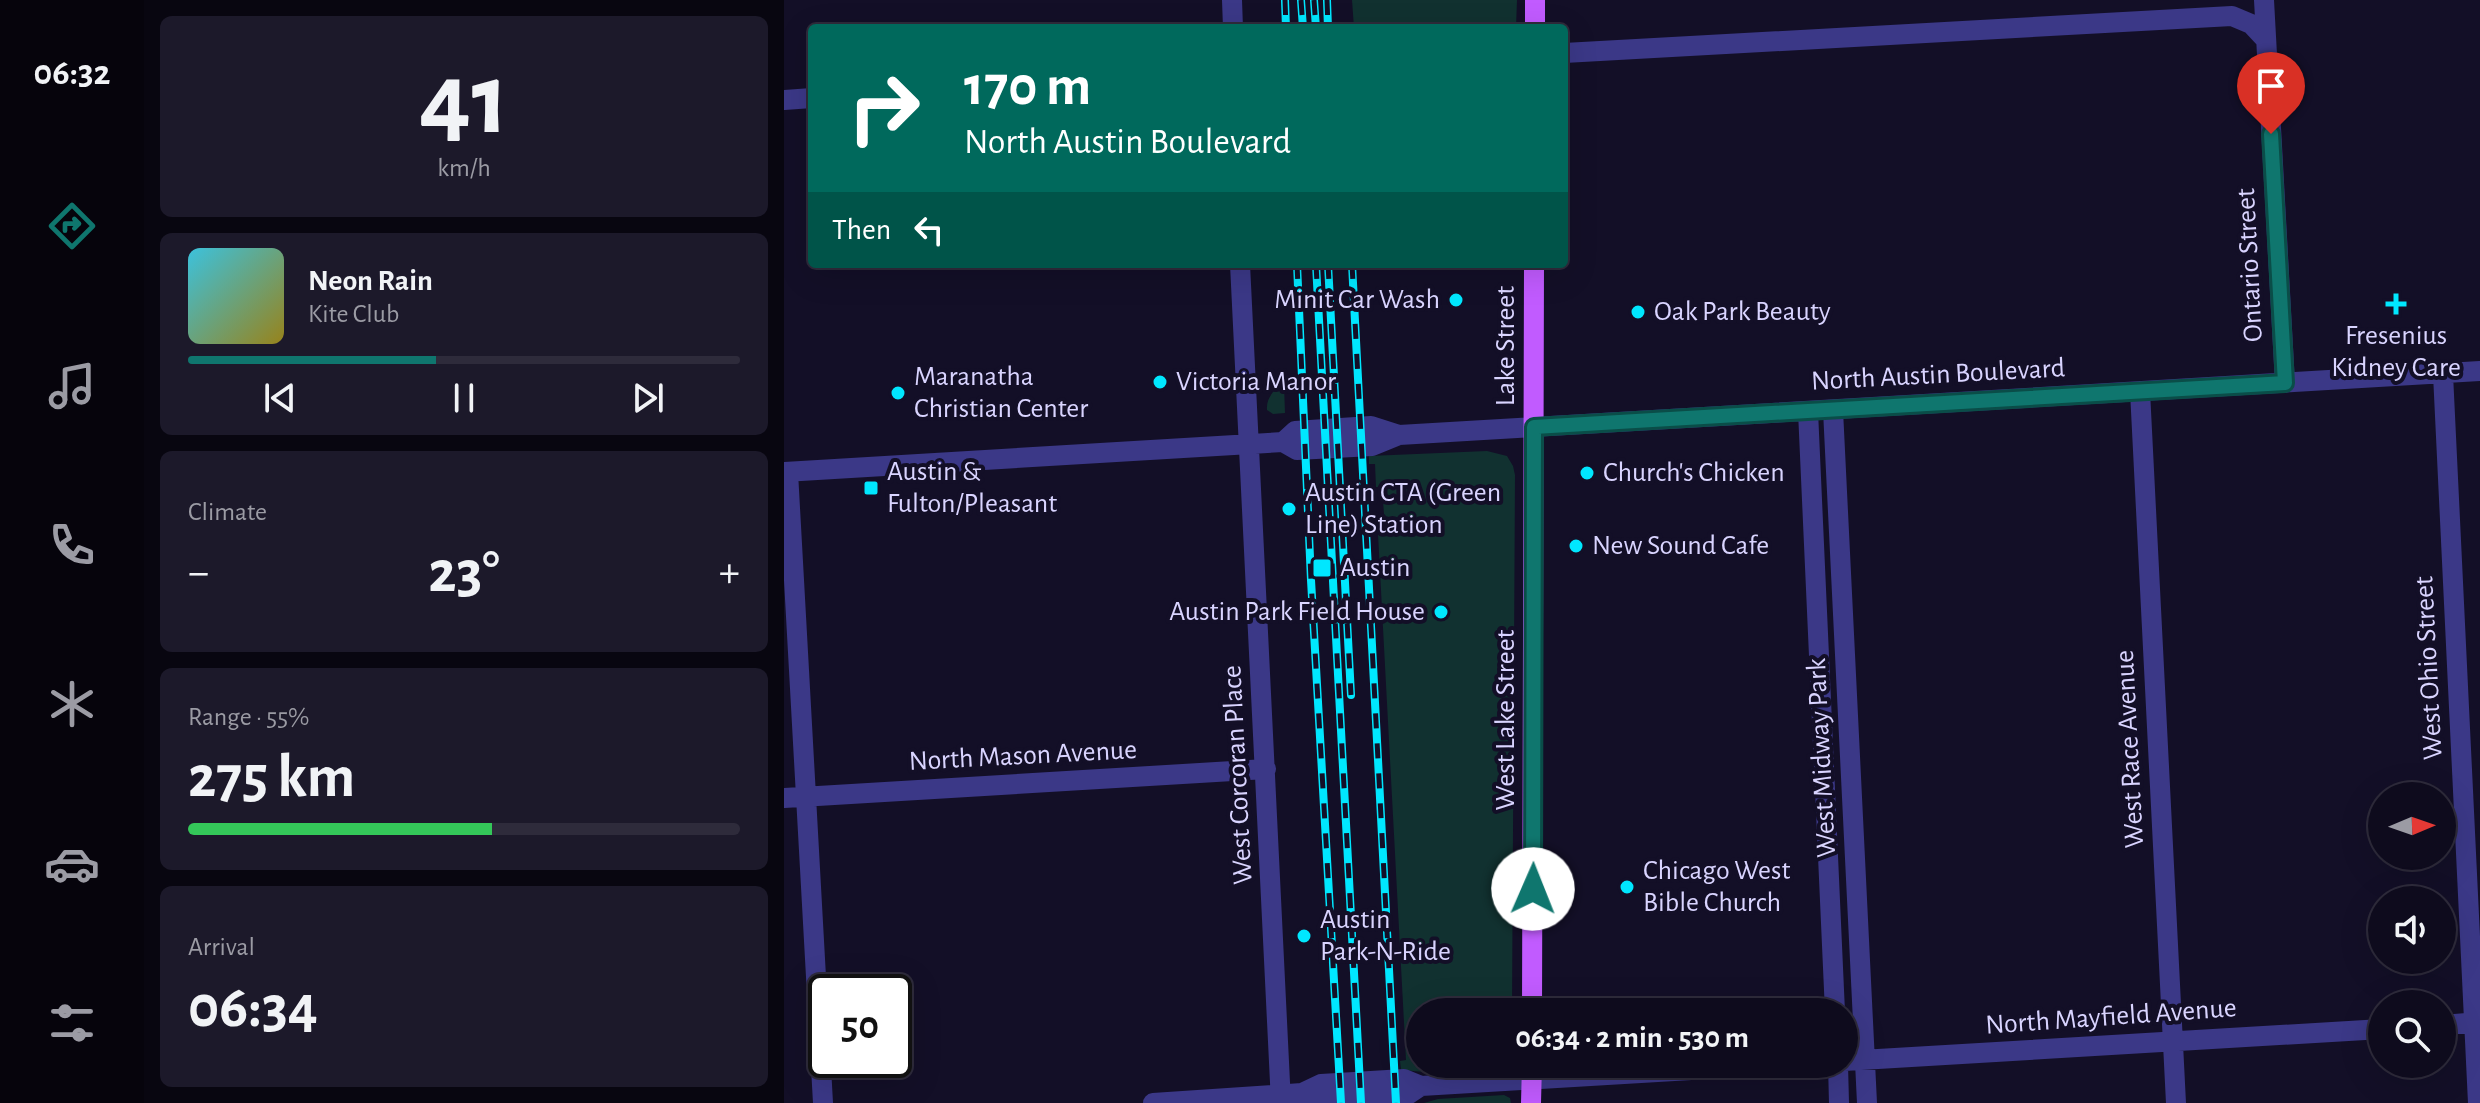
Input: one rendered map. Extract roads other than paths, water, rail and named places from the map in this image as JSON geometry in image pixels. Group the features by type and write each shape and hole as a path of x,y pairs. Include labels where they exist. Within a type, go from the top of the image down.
{"main road":[{"path":"1535,0 1535,24"},
{"name":"Lake Street","path":"1534,268 1534,427"},
{"name":"West Lake Street","path":"1532,998 1534,427"},
{"path":"1531,1103 1532,1078"}],"street":[{"path":"1232,0 1233,24"},
{"name":"Ontario Street","path":"2264,0 2285,383"},
{"path":"1568,53 2232,16 2251,24 2266,40"},
{"path":"784,100 808,98"},
{"name":"West Corcoran Place","path":"1240,268 1281,1099"},
{"name":"North Austin Boulevard","path":"786,472 1249,445 1283,442 1295,431 1371,426 1399,435 2480,371"},
{"name":"West Ohio Street","path":"2443,374 2477,1022 2478,1103"},
{"name":"West Race Avenue","path":"2140,391 2176,1103"},
{"name":"West Midway Park","path":"1833,410 1852,998"},
{"name":"West Midway Park","path":"1808,411 1834,998"},
{"path":"786,472 823,1103"},
{"name":"North Mason Avenue","path":"784,798 1266,769"},
{"path":"2456,1024 2477,1022"},
{"name":"North Mayfield Avenue","path":"1858,1061 2368,1030"},
{"name":"West Midway Park","path":"1858,1074 1867,1103"},
{"path":"1153,1103 1281,1099 1302,1093 1322,1100 1406,1096 1421,1086 1480,1078"},
{"path":"1838,1078 1839,1103"}],"railway":[{"path":"1285,0 1286,24"},
{"path":"1301,0 1303,24"},
{"path":"1314,0 1316,24"},
{"path":"1327,0 1328,24"},
{"path":"1297,268 1311,580 1341,1103"},
{"path":"1316,268 1361,1103"},
{"path":"1328,268 1351,695"},
{"path":"1352,268 1396,1103"}],"place":[{"name":"Minit Car Wash","path":"1456,300"},
{"name":"Fresenius Kidney Care","path":"2396,304"},
{"name":"Oak Park Beauty","path":"1638,312"},
{"name":"Victoria Manor","path":"1160,382"},
{"name":"Maranatha Christian Center","path":"898,393"},
{"name":"Church's Chicken","path":"1587,473"},
{"name":"Austin & Fulton/Pleasant","path":"871,488"},
{"name":"Austin CTA (Green Line) Station","path":"1289,509"},
{"name":"New Sound Cafe","path":"1576,546"},
{"name":"Austin","path":"1322,568"},
{"name":"Austin Park Field House","path":"1441,612"},
{"name":"Chicago West Bible Church","path":"1627,887"},
{"name":"Austin Park-N-Ride","path":"1304,936"}]}
